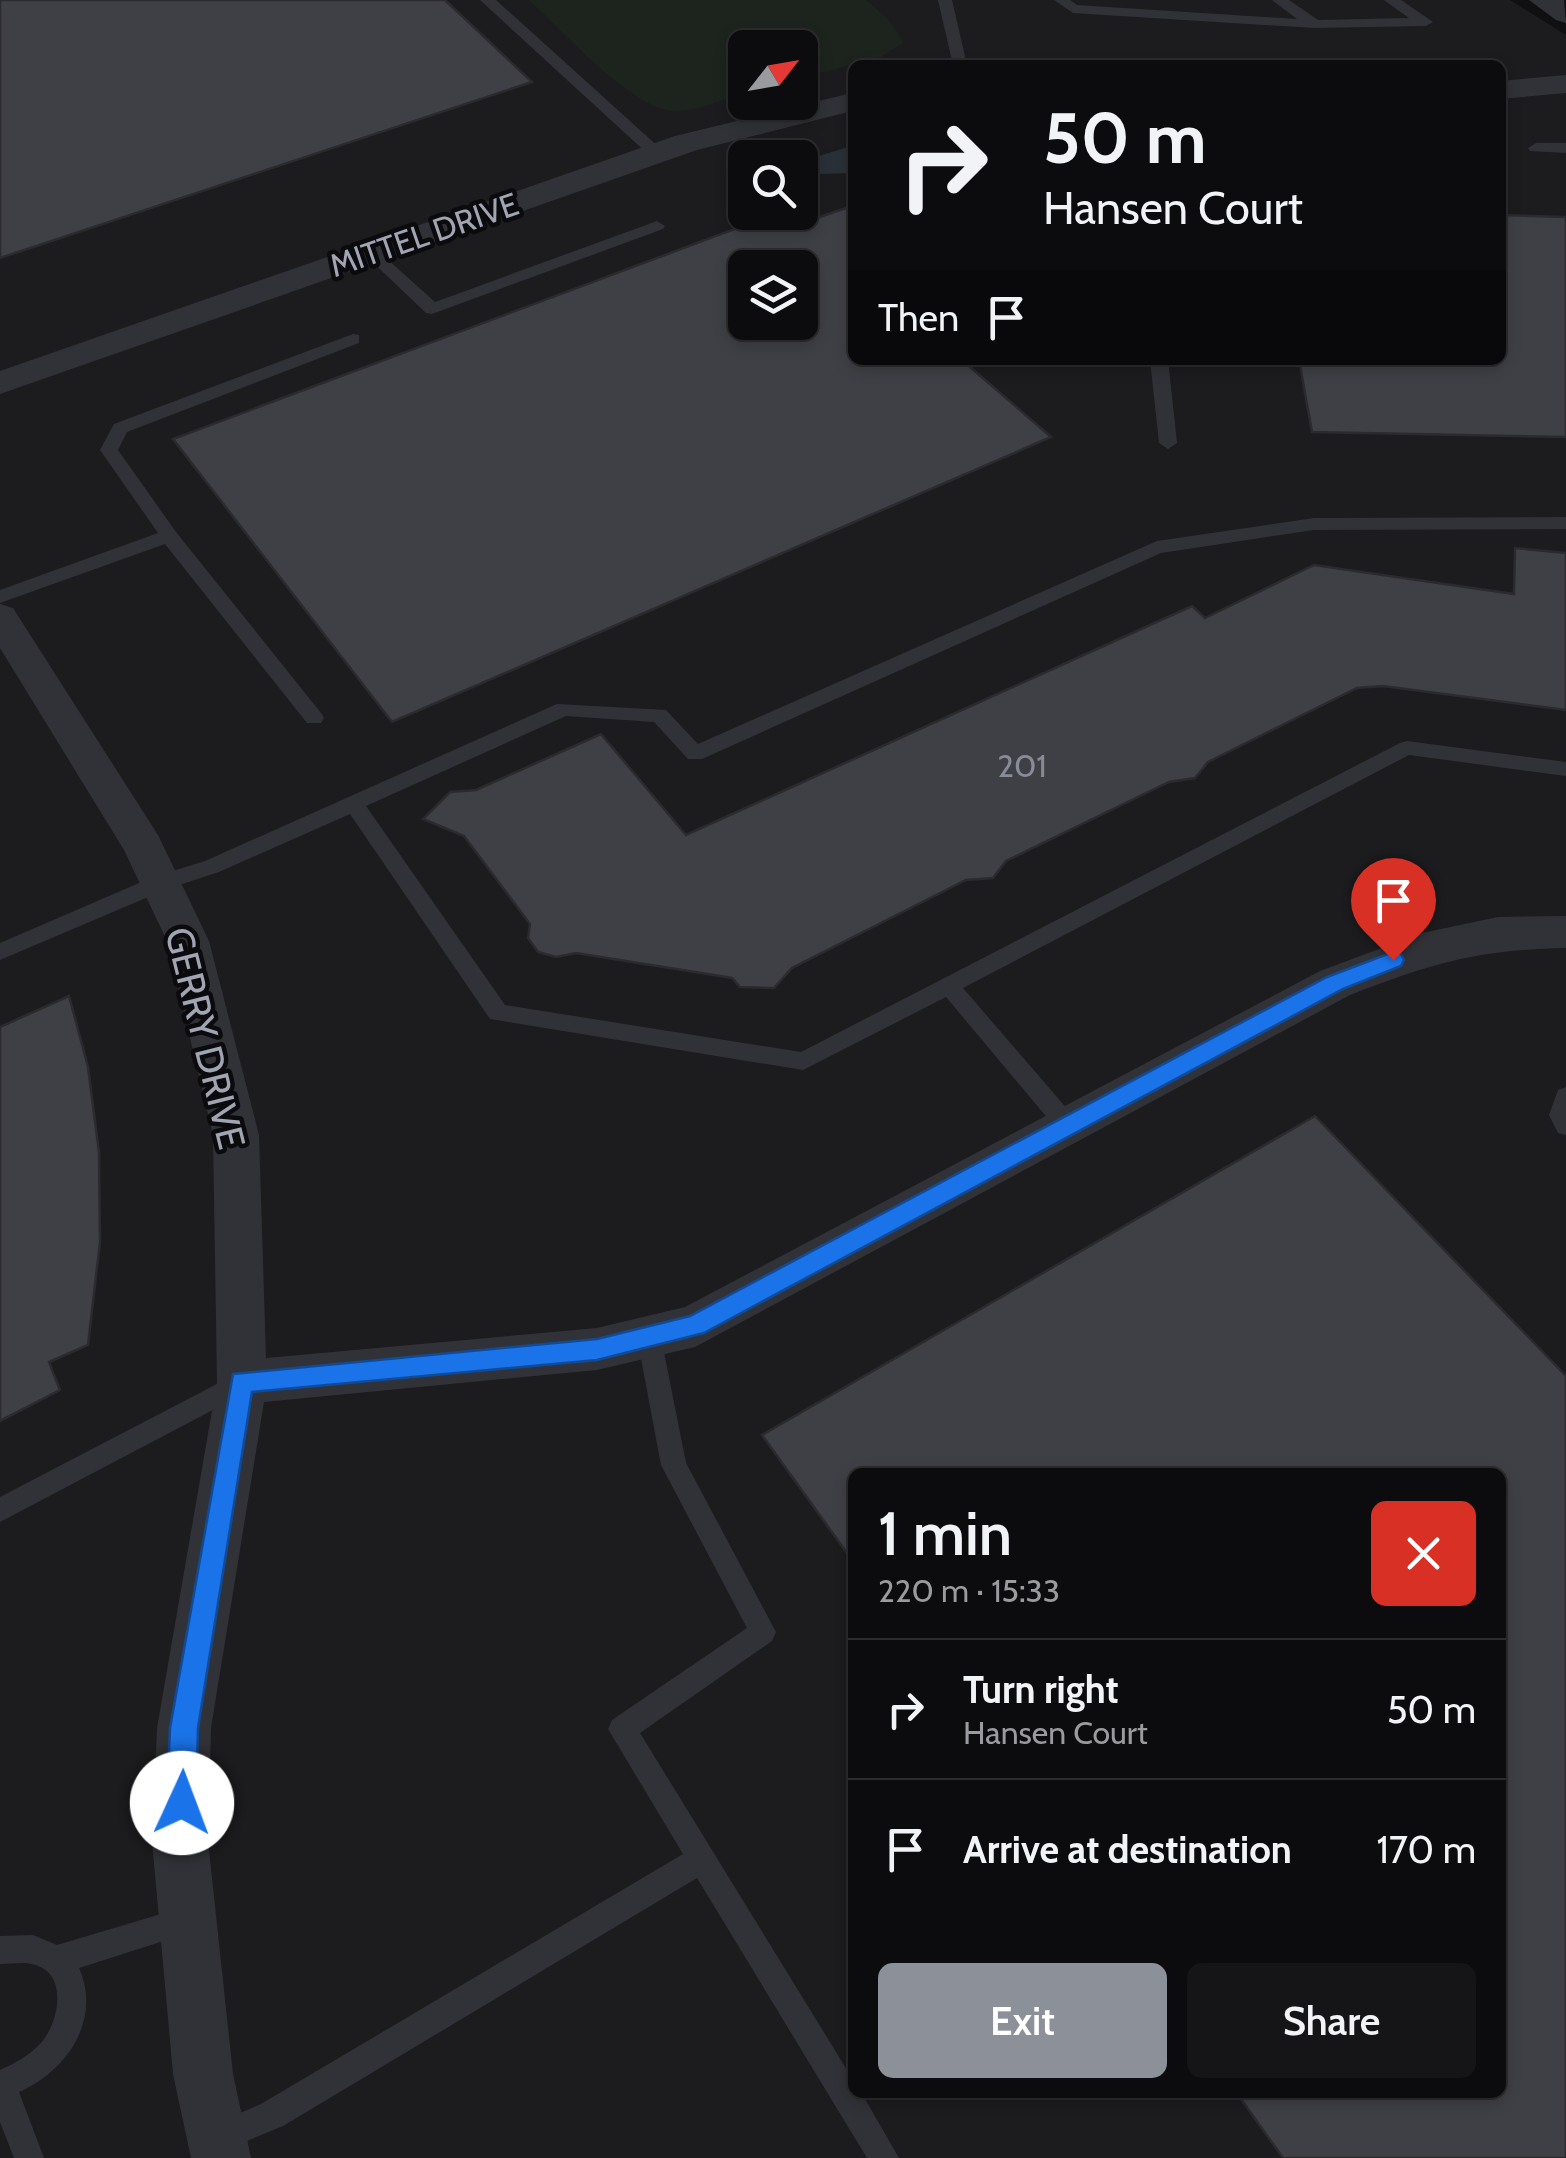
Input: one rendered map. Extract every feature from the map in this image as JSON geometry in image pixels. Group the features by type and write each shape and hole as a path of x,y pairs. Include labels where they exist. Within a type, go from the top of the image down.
{"street":[{"path":"1544,0 1566,14"},
{"path":"1506,89 1566,84"},
{"name":"MITTEL DRIVE","path":"0,383 656,154 848,103"},
{"name":"GERRY DRIVE","path":"0,617 143,846 188,942 236,1135 242,1382 184,1728 180,1840 204,2074 220,2148"},
{"path":"242,1382 597,1350 695,1326 1335,983 1422,949 1498,932 1566,932"}],"lane":[{"path":"487,0 656,154"},
{"path":"945,0 959,60"},
{"path":"1060,0 1073,9 1314,24 1426,22 1391,0"},
{"path":"1175,0 1195,14"},
{"path":"1279,0 1314,24"},
{"path":"1536,148 1566,148"},
{"path":"371,253 432,309 657,226"},
{"path":"314,718 169,536 109,450 120,428 353,340"},
{"path":"1159,365 1168,443"},
{"path":"0,952 160,884 212,868 564,709 659,715 695,754 1158,547 1314,524 1566,523"},
{"path":"0,597 169,536"},
{"path":"354,804 498,1013 803,1060 1407,748 1566,769"},
{"path":"948,986 1068,1126"},
{"path":"1566,1096 1560,1115 1566,1126"},
{"path":"649,1337 674,1465 762,1632 622,1729 884,2158"},
{"path":"0,1510 242,1382"},
{"path":"220,2148 702,1859"},
{"path":"57,1960 188,1920"},
{"path":"0,1950 19,1946 39,1950 57,1960 69,1978 73,1998 66,2033 45,2064 24,2078 1,2085 29,2158"}],"shaded area":[{"path":"0,0 1510,0 1566,35 1566,2158 0,2158"},
{"path":"529,0 866,0 888,19 904,42 881,57 848,60 848,66 818,73 818,30 728,30 728,98 677,111 660,108 620,84"},
{"path":"848,147 848,173 820,174 818,156"}],"building":[{"path":"0,0 445,0 532,82 0,258"},
{"path":"848,207 848,365 968,365 1051,437 392,722 173,439 732,230 818,230 818,218"},
{"path":"1506,215 1566,217 1566,437 1312,432 1300,365 1506,365"},
{"path":"1515,548 1566,553 1566,710 1383,686 1357,688 1208,762 1195,778 1169,782 1006,861 993,878 966,880 792,968 774,988 740,987 732,978 576,953 556,957 538,952 528,938 530,924 464,836 423,819 450,792 476,790 601,734 686,835 1192,606 1205,618 1314,565 1514,594"},
{"path":"69,996 88,1067 99,1152 100,1242 88,1345 49,1362 60,1390 0,1421 0,1027"},
{"path":"1315,1116 1566,1376 1566,2158 1283,2158 1240,2098 1506,2098 1506,1468 848,1468 848,1554 762,1435"}],"route":[{"path":"182,1803 184,1728 242,1382 597,1350 695,1326 1335,983 1393,960"}]}
